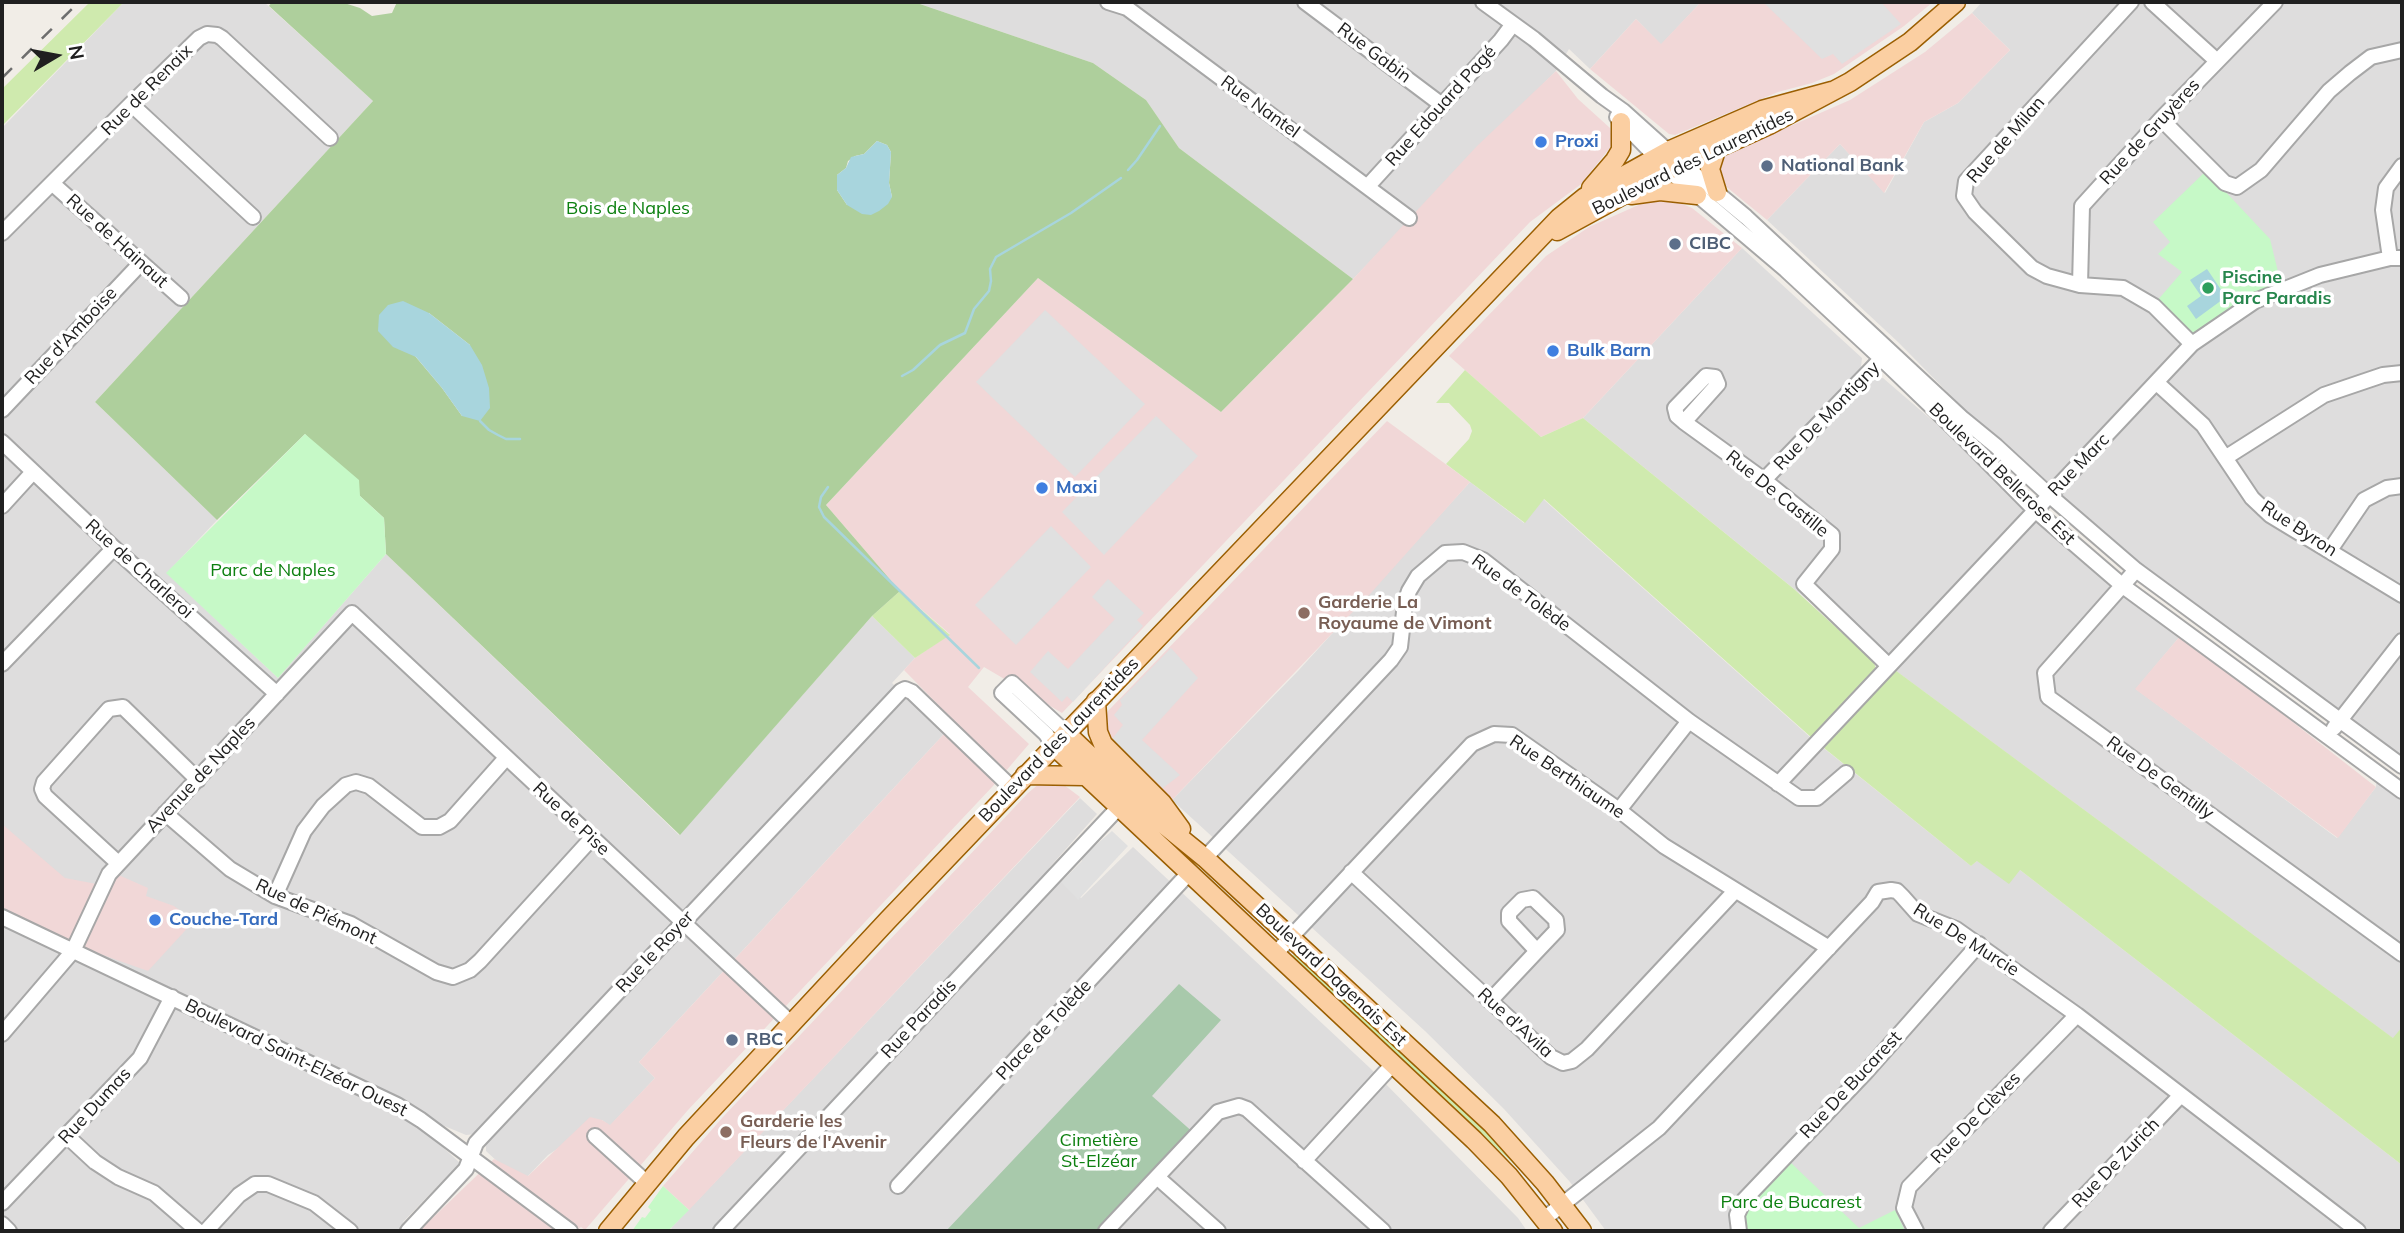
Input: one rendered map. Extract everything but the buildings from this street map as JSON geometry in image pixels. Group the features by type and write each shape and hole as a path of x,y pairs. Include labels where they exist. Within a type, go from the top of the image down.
{"main road":[{"name":"Boulevard des Laurentides","path":"1520,258 1557,231 1614,199 1675,167 1769,125 1832,91 1898,51 1956,2"},
{"name":"Boulevard des Laurentides","path":"608,1231 712,1108 791,1023 1559,218 1585,197 1662,153 1762,110 1832,91"},
{"path":"1585,197 1595,181 1618,156 1622,144 1621,122"},
{"path":"1717,147 1710,169 1717,192"},
{"path":"1614,199 1656,191 1697,195"},
{"path":"1096,701 1098,732 1102,744 1162,803 1200,853"},
{"name":"Boulevard Dagenais Est","path":"1060,740 1084,776 1488,1154 1549,1225"},
{"name":"Boulevard Dagenais Est","path":"1060,740 1200,853 1492,1124 1582,1231"},
{"path":"1019,782 1084,776"}],"street":[{"name":"Rue Nantel","path":"1108,2 1130,5 1409,218"},
{"name":"Rue Gabin","path":"1305,2 1442,105"},
{"path":"1483,2 1623,111 1662,153"},
{"name":"Rue de Milan","path":"2132,2 1966,181 1964,196 1975,212 2032,268 2047,276 2080,285 2123,288 2154,306 2192,344"},
{"path":"2152,2 2217,61"},
{"name":"Rue de Gruyères","path":"2080,285 2082,206 2274,2"},
{"name":"Rue Edouard Pagé","path":"1367,186 1502,40 1513,23"},
{"name":"Rue de Renaix","path":"2,233 131,104 199,38 207,34 222,38 330,138"},
{"path":"2161,119 2225,183 2237,187 2261,170 2329,91 2350,73 2371,57 2402,50"},
{"path":"1602,96 1621,122 1662,153"},
{"path":"131,104 253,217"},
{"name":"Boulevard Bellerose Est","path":"1662,153 1697,195 2136,570 2402,766"},
{"path":"2396,258 2385,231 2385,199 2386,188 2402,166"},
{"name":"Boulevard Bellerose Est","path":"1675,167 1717,192 1783,250 2036,512 2123,586 2402,791"},
{"name":"Rue de Hainaut","path":"53,184 181,299"},
{"name":"Rue Marc","path":"1778,784 2192,344 2255,301 2320,275 2396,258"},
{"name":"Rue d'Amboise","path":"2,410 141,263"},
{"name":"Rue De Montigny","path":"1764,481 1886,355"},
{"path":"2225,458 2324,395 2383,374 2402,373"},
{"name":"Rue Byron","path":"2157,383 2203,425 2252,498 2270,515 2402,595"},
{"name":"Rue De Castille","path":"1684,422 1832,535 1832,549 1804,584 1888,665"},
{"name":"Rue de Charleroi","path":"2,442 114,548 277,694"},
{"path":"2,506 33,472"},
{"path":"2330,550 2364,500 2387,488 2402,486"},
{"path":"2,664 114,548"},
{"name":"Rue de Tolède","path":"1200,853 1391,660 1402,640 1405,603 1409,591 1420,575 1446,553 1463,552 1483,560 1689,721 1799,798 1816,798 1846,773"},
{"name":"Rue De Gentilly","path":"2136,570 2045,673 2048,697 2402,954"},
{"name":"Avenue de Naples","path":"2,1034 73,951 102,885 118,863 352,613"},
{"name":"Rue de Pise","path":"352,613 791,1023"},
{"path":"2328,737 2402,641"},
{"path":"1007,688 1046,734 1060,740"},
{"name":"Rue le Royer","path":"408,1231 466,1169 476,1143 894,697 905,689 914,693 1019,782"},
{"path":"118,863 45,796 42,789 44,782 109,709 123,708 198,779"},
{"path":"1619,810 1689,721"},
{"name":"Rue Berthiaume","path":"1275,954 1472,744 1494,734 1512,735 1619,810 1664,846 1829,948"},
{"path":"275,896 304,831 323,806 346,785 356,782 369,786 422,827 439,827 450,821 506,758"},
{"name":"Rue Paradis","path":"721,1231 1118,808"},
{"name":"Rue de Piémont","path":"165,813 230,869 275,896 351,925 436,972 453,977 470,970 480,961 592,838"},
{"name":"Rue d'Avila","path":"1351,872 1551,1057 1563,1063 1572,1061 1587,1049 1735,891"},
{"name":"Place de Tolède","path":"898,1186 1189,873"},
{"name":"Rue De Murcie","path":"1549,1225 1562,1205 1659,1128 1872,902 1878,892 1891,890 1902,896 1918,914 1956,929 2077,1015 2358,1231"},
{"name":"Boulevard Saint-Elzéar Ouest","path":"2,917 397,1105 570,1231"},
{"name":"Rue De Bucarest","path":"1739,1231 1737,1215 1744,1200 1865,1073 1979,944"},
{"path":"1490,1001 1537,951"},
{"name":"Rue Dumas","path":"2,1203 140,1058 172,998"},
{"name":"Rue De Clèves","path":"1916,1231 1904,1208 1909,1187 2077,1015"},
{"path":"1304,1161 1393,1064"},
{"name":"Rue De Zurich","path":"2051,1231 2180,1095"},
{"path":"1106,1231 1218,1112 1239,1106 1247,1109 1383,1231"},
{"path":"67,1136 118,1177 154,1193 198,1231"},
{"path":"595,1136 647,1183"},
{"path":"1157,1177 1218,1231"},
{"path":"206,1231 239,1195 255,1184 268,1184 314,1203 351,1231"},
{"path":"2,1224 9,1231"}],"shaded area":[{"path":"124,2 264,2 373,101 95,402 217,520 167,573 278,678 386,554 679,835 872,616 915,658 892,683 944,734 639,1062 655,1078 610,1126 602,1120 548,1155 527,1177 499,1163 486,1151 486,1145 475,1134 466,1135 399,1107 460,1163 403,1222 415,1231 2,1231 2,128"},
{"path":"914,2 1701,2 1661,45 1636,19 1590,69 1569,49 1556,71 1353,279 1179,148 1146,100 1093,63"},
{"path":"1701,2 1933,2 1904,26 1834,74 1778,92 1675,135 1669,134 1590,69 1636,19 1661,44"},
{"path":"1763,2 1881,2 1901,24 1842,64 1833,54 1822,59"},
{"path":"1982,2 2402,2 2402,766 2049,495 1898,342 1767,220 1840,144 1885,193 1924,122 1958,103 2010,50 1972,13"},
{"path":"1972,13 2010,50 1958,103 1924,122 1884,193 1840,144 1767,220 1723,184 1718,166 1724,155 1850,100 1925,52"},
{"path":"1556,71 1578,99 1610,128 1613,144 1580,185 1530,222 1062,713 984,667 968,687 1029,744 993,786 688,1110 585,1230 581,1227 576,1231 419,1231 494,1159 528,1176 590,1117 610,1125 655,1078 639,1062 944,734 953,720 904,670 915,658 950,634 900,591 826,505 1038,278 1221,412 1353,279 1477,146"},
{"path":"1652,199 1670,199 1692,208 1742,248 1583,418 1541,437 1449,356 1546,256 1589,227"},
{"path":"1742,248 1862,358 1861,367 1876,379 1883,378 2181,635 2136,689 2337,838 2376,787 2377,772 2402,791 2402,1027 2394,1039 1888,665 1583,418"},
{"path":"1045,310 1145,404 1075,477 976,382"},
{"path":"1156,416 1198,456 1104,555 1062,512"},
{"path":"1387,421 1470,482 1371,593 1172,800 1106,736 1104,723 1108,711"},
{"path":"1470,482 1524,523 1543,499 1811,738 1971,866 1977,861 2020,870 2402,1165 2402,1231 1606,1231 1570,1182 1504,1109 1425,1031 1172,800 1298,671"},
{"path":"1051,526 1091,567 1016,645 975,605"},
{"path":"1108,579 1144,613 1137,620 1143,626 1073,702 1067,696 1062,702 1030,672 1048,651 1068,669 1115,619 1092,597"},
{"path":"2181,635 2376,787 2338,838 2135,689"},
{"path":"1171,648 1198,678 1142,740 1180,775 1163,788 1112,739 1123,725 1114,715 1122,705 1120,700"},
{"path":"1060,782 1080,797 689,1210 663,1186 722,1118 1028,793 1040,783"},
{"path":"1080,798 1097,814 1049,868 1081,898 1133,847 1370,1068 1518,1218 1527,1231 674,1231 671,1228"},
{"path":"2,824 65,878 102,885 114,873 148,888 146,896 174,906 194,921 148,971 83,948 2,907"},
{"path":"1112,831 1128,846 1078,900 1061,882 1082,861 1082,857"}],"green space":[{"path":"90,2 124,2 2,126 2,89"},
{"name":"Bois de Naples","path":"272,2 341,2 360,8 372,16 392,13 397,2 914,2 1093,63 1146,100 1179,148 1353,279 1221,412 1038,278 826,505 900,591 872,616 680,835 386,554 384,518 360,496 305,434 217,520 95,402 373,101 269,6","holes":["877,141 887,145 891,152 889,183 892,197 847,205 837,190 837,175 846,168 848,161 864,154","429,313 470,345 462,416 415,356"]},
{"path":"2206,171 2270,239 2280,280 2196,333 2189,332 2156,302 2182,272 2158,254 2170,242 2153,222"},
{"path":"1465,370 1541,437 1583,418 1794,589 1874,662 1876,670 1812,738 1544,499 1525,523 1446,464 1469,439 1472,431 1470,425 1449,403 1436,403"},
{"name":"Parc de Naples","path":"305,434 359,480 360,496 384,518 386,554 278,678 166,573"},
{"path":"900,591 950,635 915,658 872,616"},
{"path":"1895,670 2393,1038 2402,1027 2402,1165 2020,870 2009,884 1977,861 1971,866 1824,748"},
{"path":"1295,953 1471,1116 1517,1167 1291,957"},
{"name":"Cimetière St-Elzéar","path":"1179,984 1221,1020 1152,1096 1195,1134 1102,1231 946,1231"},
{"name":"Parc de Bucarest","path":"1789,1161 1859,1228 1895,1210 1905,1231 1748,1231 1745,1221 1747,1208"},
{"path":"663,1186 689,1210 668,1231 632,1231 651,1210 648,1207"}],"water":[{"path":"877,141 887,145 891,152 889,183 892,197 879,211 871,215 862,214 847,205 837,190 837,175 846,168 851,157 864,154"},
{"name":"Piscine Parc Paradis","path":"2207,269 2226,297 2196,319 2187,306 2201,296 2190,280"},
{"path":"403,301 429,313 470,345 482,365 489,388 490,408 480,421 462,416 416,357 393,347 378,331 379,315 388,305"}],"waterway":[{"path":"1128,170 1160,126"},
{"path":"902,376 913,370 940,345 965,333 974,309 989,291 990,269 996,257 1071,213 1121,178"},
{"path":"480,421 489,430 506,439 520,439"},
{"path":"828,487 821,497 819,507 824,517 979,668"}],"railway":[{"path":"2,78 79,2"}],"place":[{"name":"Proxi","path":"1541,142"},
{"name":"National Bank","path":"1767,166"},
{"name":"CIBC","path":"1675,244"},
{"name":"Piscine Parc Paradis","path":"2208,288"},
{"name":"Bulk Barn","path":"1553,351"},
{"name":"Maxi","path":"1042,488"},
{"name":"Garderie La Royaume de Vimont","path":"1304,613"},
{"name":"Couche-Tard","path":"155,920"},
{"name":"RBC","path":"732,1040"},
{"name":"Garderie les Fleurs de l'Avenir","path":"726,1132"}]}
